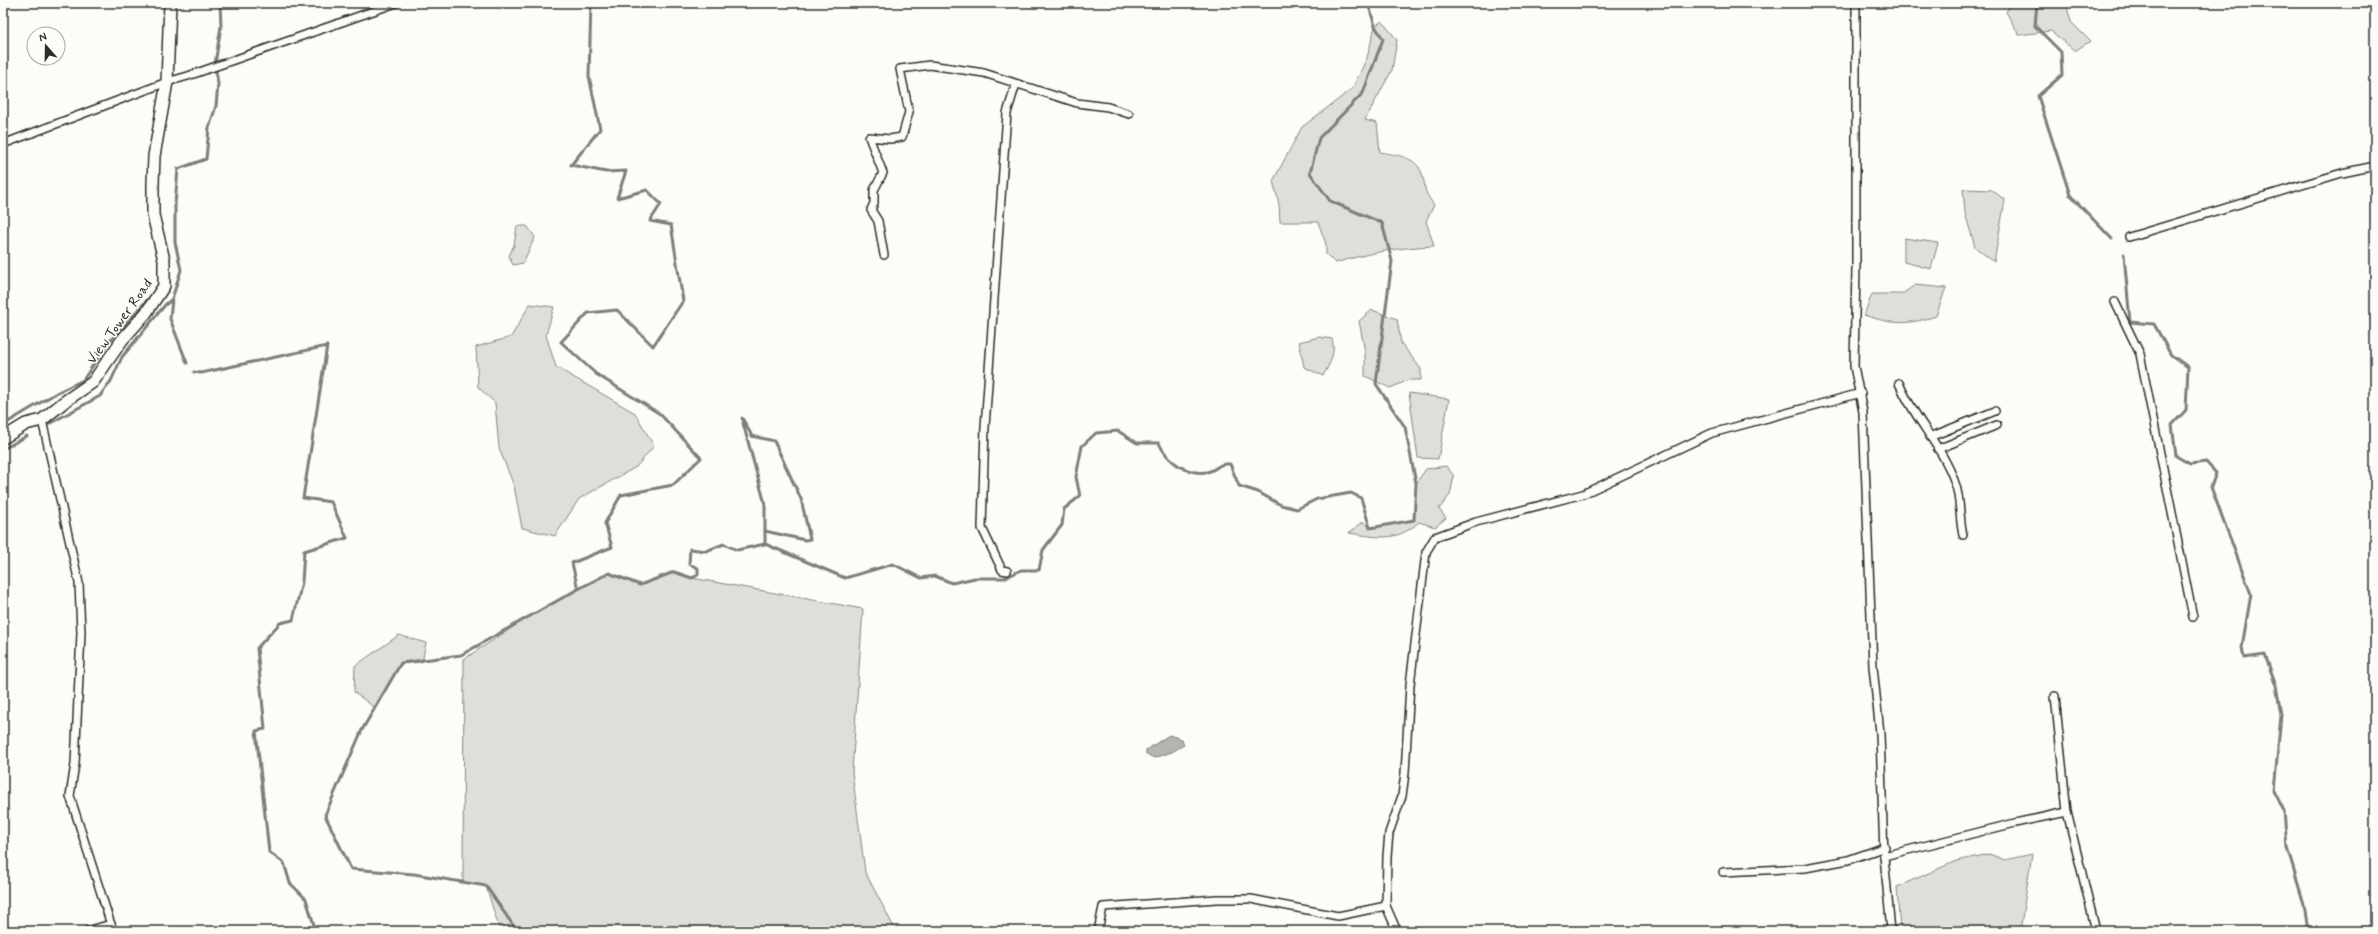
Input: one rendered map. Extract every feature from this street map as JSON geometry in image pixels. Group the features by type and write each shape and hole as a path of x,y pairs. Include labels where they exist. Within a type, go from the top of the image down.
{"street":[{"name":"View Tower Road","path":"3,438 26,424 42,420 64,402 93,382 164,286 164,260 153,215 153,184 154,156 167,82 170,3"},
{"path":"3,144 167,82 223,64 396,3"},
{"path":"1856,3 1856,268 1854,366 1861,393 1873,668 1880,733 1885,847 1884,856 1891,931"},
{"path":"884,255 878,221 870,210 874,203 874,190 883,173 869,137 890,139 902,137 909,112 900,68 930,65 984,73 1077,103 1108,107 1129,114"},
{"path":"1007,571 1002,570 982,528 985,427 1007,121 1016,84"},
{"path":"2129,237 2342,173 2375,166"},
{"path":"2115,302 2140,354 2193,617"},
{"path":"1899,383 1908,404 1938,449 1956,484 1963,535"},
{"path":"1397,931 1386,906 1388,848 1390,834 1402,796 1405,773 1410,685 1426,552 1435,537 1476,522 1583,494 1712,433 1861,393"},
{"path":"1930,437 1995,411"},
{"path":"42,420 79,583 81,633 75,764 70,796 112,927 87,931"},
{"path":"1938,449 1997,425"},
{"path":"2055,696 2067,812 2096,931"},
{"path":"1884,856 2015,823 2067,812"},
{"path":"1723,872 1805,868 1848,860 1885,847"},
{"path":"1098,931 1103,907 1217,899 1251,900 1338,916 1386,906"}],"shaded area":[{"path":"2011,3 2066,3 2071,22 2090,41 2075,51 2051,31 2019,35 2006,12"},
{"path":"1382,21 1397,40 1392,70 1365,120 1377,123 1380,152 1405,157 1415,163 1419,168 1426,192 1434,205 1426,221 1434,246 1384,251 1335,263 1326,254 1326,244 1318,222 1280,222 1279,204 1273,181 1302,127 1352,89 1367,58 1375,26"},
{"path":"1963,189 1992,190 2005,200 1994,262 1975,247 1965,213"},
{"path":"517,226 527,226 535,237 523,263 513,265 509,256 514,245"},
{"path":"1904,238 1938,243 1931,269 1904,262"},
{"path":"1915,285 1946,288 1936,316 1917,321 1900,323 1884,321 1864,315 1872,294 1902,294"},
{"path":"530,304 554,307 546,335 556,367 635,413 654,446 636,467 579,499 555,536 522,528 514,486 499,448 495,403 478,387 476,347 511,337"},
{"path":"1372,310 1397,319 1401,343 1421,369 1421,380 1409,380 1390,388 1365,376 1365,352 1359,321"},
{"path":"1319,337 1332,339 1333,344 1332,358 1323,376 1304,367 1299,342"},
{"path":"1409,393 1449,399 1438,459 1418,458"},
{"path":"1446,466 1454,476 1450,495 1439,509 1446,518 1435,527 1419,522 1411,529 1394,536 1386,537 1349,533 1363,522 1371,528 1414,520 1416,483 1426,469"},
{"path":"674,572 692,578 863,609 852,772 865,872 896,931 500,931 486,886 463,882 464,659 524,620 609,573 640,585"},
{"path":"399,635 426,643 422,662 401,664 375,708 354,692 355,666"},
{"path":"1169,735 1182,739 1184,745 1172,752 1154,758 1146,754 1146,750"},
{"path":"1989,854 2005,860 2032,854 2020,931 1900,931 1897,887 1956,861"}],"waterway":[{"path":"47,425 100,396 111,381 122,357 165,305 172,299 181,270 175,242 175,204 178,169 206,159 209,128 216,106 218,84 215,64 221,26 220,3"},
{"path":"517,931 486,886 414,874 351,869 325,815 362,730 401,663 461,655 578,589 572,563 612,547 605,523 621,495 673,485 701,458 660,414 596,374 561,342 588,313 617,310 653,346 683,301 671,225 650,221 661,204 647,190 617,198 626,171 606,172 571,165 600,129 589,76 591,3"},
{"path":"578,589 609,573 640,585 674,572 692,578 698,575 698,568 689,564 690,549 706,551 724,544 737,550 765,544 845,578 893,564 921,578 935,576 952,583 975,578 1005,578 1021,570 1039,570 1043,550 1062,525 1064,509 1080,496 1076,477 1082,446 1096,433 1118,431 1137,443 1159,443 1167,456 1185,469 1207,472 1219,466 1230,464 1239,486 1258,492 1281,505 1297,509 1317,499 1351,493 1361,498 1370,528 1414,520 1416,483 1405,427 1376,384 1392,261 1382,223 1330,201 1310,173 1319,138 1363,93 1383,39 1375,26 1368,3"},
{"path":"2037,3 2035,26 2061,52 2062,75 2038,96 2070,195 2112,239"},
{"path":"2124,254 2130,322 2154,324 2171,355 2188,367 2186,410 2172,425 2176,456 2190,464 2206,462 2216,473 2211,487 2251,594 2242,647 2244,658 2265,655 2276,685 2281,715 2274,791 2284,811 2287,848 2304,904 2308,931"},
{"path":"3,425 58,392 83,380 108,343 148,299"},
{"path":"172,299 170,319 187,363"},
{"path":"194,372 201,373 327,346 303,498 331,502 347,538 304,551 302,582 293,620 280,623 257,648 265,729 256,731 269,852 284,863 290,883 306,899 316,931"},
{"path":"742,418 752,436 774,441 801,499 810,539 805,540 765,531"},
{"path":"743,423 765,504 765,544"},
{"path":"3,449 27,436"}]}
